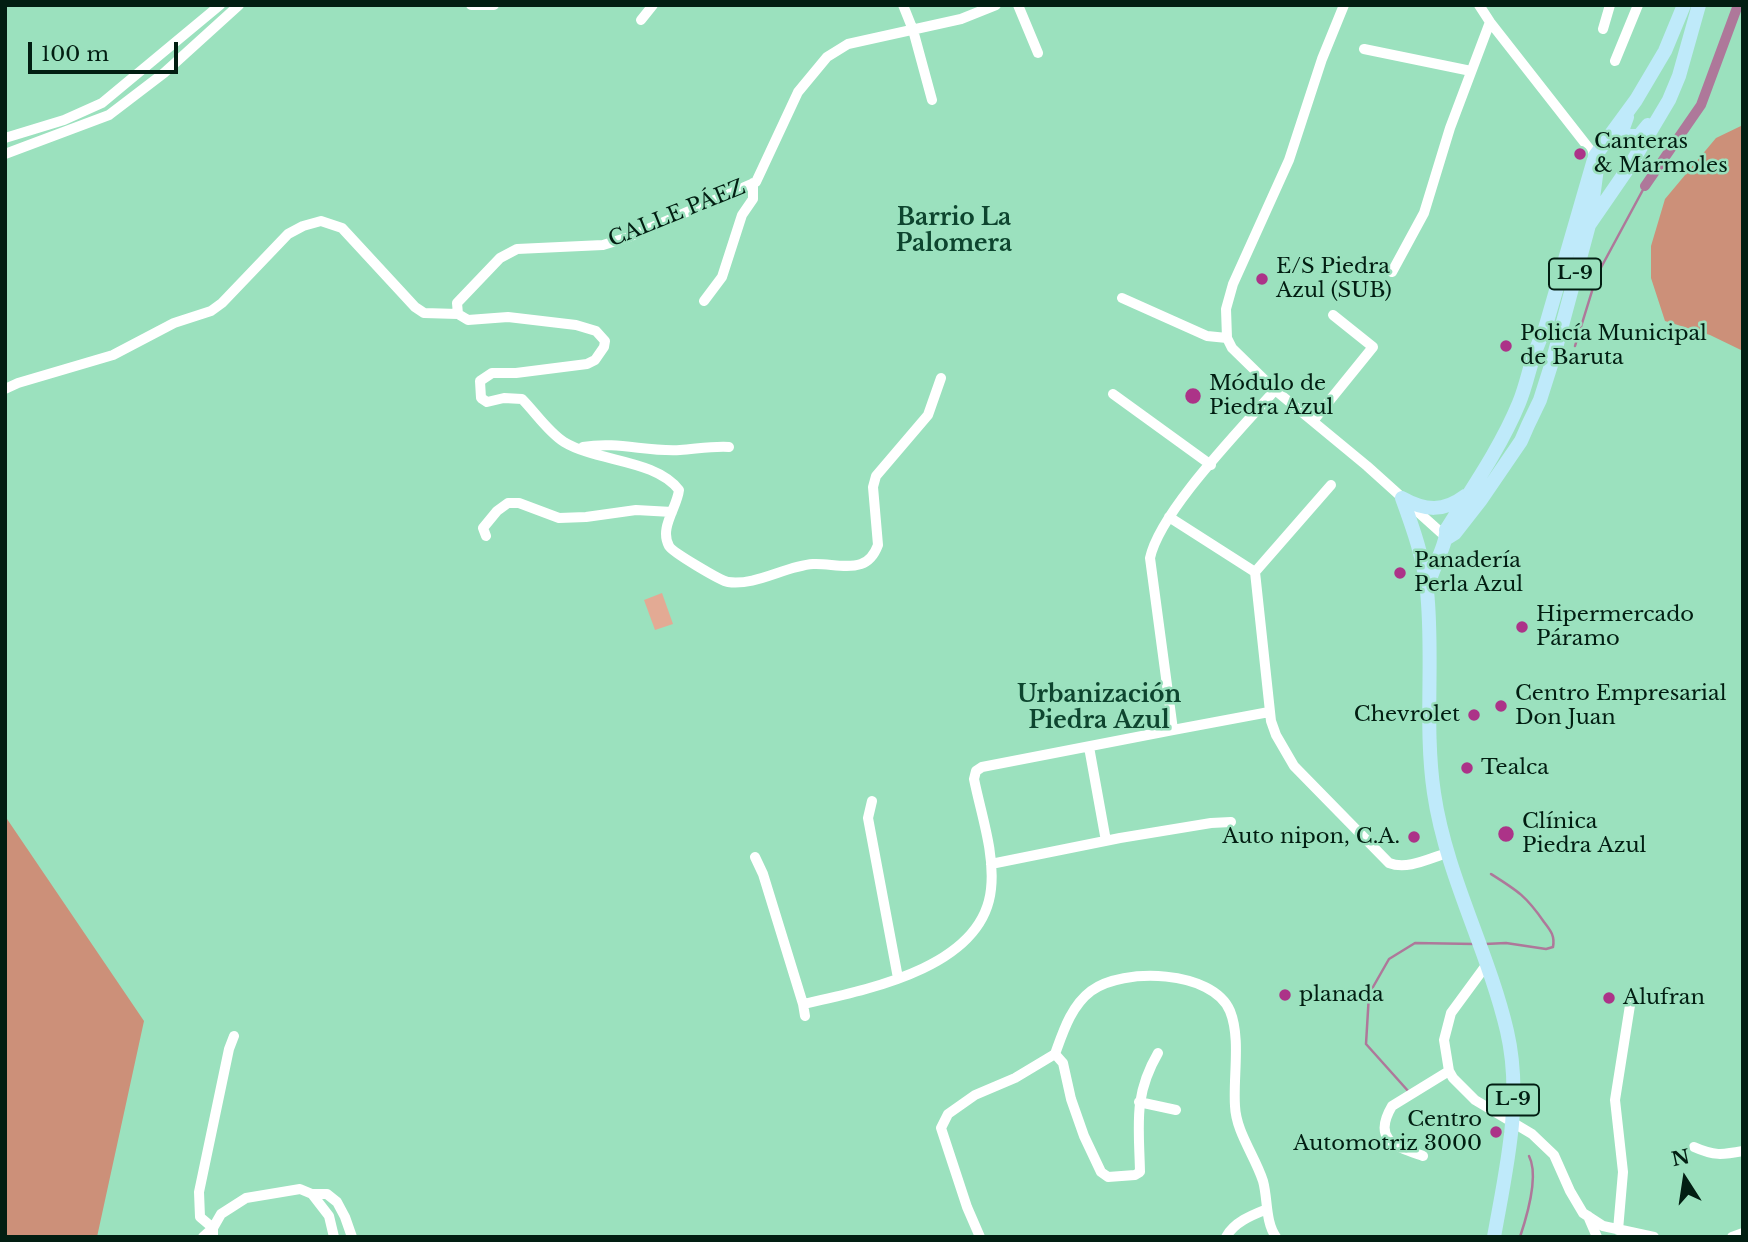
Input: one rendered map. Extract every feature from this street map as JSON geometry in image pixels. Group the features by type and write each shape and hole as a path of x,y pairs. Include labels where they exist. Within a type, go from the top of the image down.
{"main road":[{"name":"L-9","path":"1427,589 1433,567 1447,538 1446,530 1510,423 1520,401 1535,346 1544,331 1595,156 1636,100 1665,51 1684,5"},
{"name":"L-9","path":"1447,538 1455,534 1513,453 1540,400 1590,225 1659,118 1674,88 1699,5"},
{"name":"L-9","path":"1636,100 1623,128 1623,133 1630,138 1639,136 1651,120 1683,62"},
{"path":"1590,225 1597,179 1595,156"},
{"path":"1402,498 1416,506 1436,509 1448,506 1469,493"},
{"name":"L-9","path":"1402,498 1418,544 1427,589 1431,774 1438,822 1508,1034 1513,1124 1505,1186 1494,1237"}],"street":[{"path":"5,138 64,120 102,103 220,5"},
{"path":"5,154 109,115 164,73 239,5"},
{"path":"471,5 494,5"},
{"path":"641,20 653,5"},
{"path":"902,5 913,30 932,100"},
{"name":"CALLE PÁEZ","path":"458,314 457,303 461,297 500,258 517,248 603,245 629,237 753,183 762,174 798,92 827,57 848,44 961,19 996,5"},
{"path":"1018,5 1038,53"},
{"path":"1344,5 1322,59 1289,160 1233,284 1226,309 1227,338 1233,348 1275,390 1447,538"},
{"path":"1479,5 1595,156"},
{"path":"1603,29 1610,5"},
{"path":"1615,61 1638,5"},
{"path":"1392,272 1424,213 1450,128 1490,22"},
{"path":"1364,49 1428,60 1471,71"},
{"path":"704,301 722,277 742,215 752,199 753,183"},
{"path":"5,389 113,355 174,323 211,311 222,303 288,234 321,221 342,228 415,307 424,313 458,314 468,320 477,321 508,317 588,328 601,335 605,341 604,347 595,360 587,364 516,373 492,373 480,381 481,398 487,402 504,398 522,399 564,441 657,473 673,482 680,490 666,535 674,553 729,582 745,581 812,564 862,564 875,552 878,545 873,487 876,476 928,415 941,378"},
{"path":"1122,298 1207,336 1227,338"},
{"path":"1313,421 1373,347 1333,315"},
{"path":"1173,730 1150,569 1153,543 1169,517 1210,465 1275,390"},
{"path":"1113,394 1210,465"},
{"path":"580,448 601,444 679,450 708,446 729,447"},
{"path":"1331,485 1255,572 1269,712 1276,735 1294,766 1381,858 1397,866 1410,865 1447,853"},
{"path":"486,537 483,527 508,503 519,503 559,518 636,510 672,512"},
{"path":"1169,517 1255,572"},
{"path":"755,857 763,874 804,1010 898,978 947,954 973,933 984,918 989,903 991,864 974,779 976,771 982,767 1269,712"},
{"path":"1089,747 1106,841"},
{"path":"872,801 868,818 898,978"},
{"path":"991,864 1106,841 1210,823 1231,822"},
{"path":"1487,964 1451,1013 1444,1040 1449,1071 1475,1100 1532,1134 1555,1155 1570,1191 1583,1213 1603,1226 1654,1237"},
{"path":"980,1237 967,1207 941,1128 948,1114 975,1095 1015,1078 1055,1054 1075,1008 1091,991 1109,981 1145,976 1186,980 1206,986 1223,997 1231,1013 1236,1045 1235,1109 1263,1182 1271,1230 1276,1237"},
{"path":"1618,1230 1623,1172 1615,1100 1631,999"},
{"path":"213,1232 200,1217 199,1192 234,1036"},
{"path":"1055,1054 1063,1063 1071,1099 1089,1146 1101,1172 1108,1177 1135,1175 1140,1172 1139,1102 1145,1075 1158,1053"},
{"path":"1423,1156 1395,1146 1388,1139 1384,1125 1387,1114 1392,1106 1449,1071"},
{"path":"1139,1102 1176,1110"},
{"path":"1694,1147 1710,1155 1743,1151"},
{"path":"203,1237 213,1232 221,1214 246,1198 300,1189 312,1194 327,1194 337,1202 352,1237"},
{"path":"312,1194 329,1216 334,1237"},
{"path":"1226,1237 1228,1232 1247,1217 1268,1209"},
{"path":"1588,1216 1597,1237"},
{"path":"1732,1237 1743,1233"}],"shaded area":[{"path":"1743,125 1743,351 1710,335 1665,321 1651,278 1651,246 1665,199 1716,138"},
{"path":"662,593 673,624 655,630 644,600"},
{"path":"5,816 144,1021 97,1237 5,1237"}],"waterway":[{"path":"1645,186 1701,105 1738,5"},
{"path":"1575,346 1597,275 1645,186"},
{"path":"1485,944 1506,943 1546,949 1553,947 1550,931 1532,906 1515,890 1491,874"},
{"path":"1409,1092 1366,1044 1369,994 1389,959 1415,943 1475,944"},
{"path":"1520,1237 1529,1207 1532,1184 1532,1164 1529,1156"}],"place":[{"name":"Canteras & Mármoles","path":"1580,154"},
{"name":"E/S Piedra Azul (SUB)","path":"1262,279"},
{"name":"Policía Municipal de Baruta","path":"1506,346"},
{"name":"Módulo de Piedra Azul","path":"1193,396"},
{"name":"Panadería Perla Azul","path":"1400,573"},
{"name":"Hipermercado Páramo","path":"1522,627"},
{"name":"Centro Empresarial Don Juan","path":"1501,706"},
{"name":"Chevrolet","path":"1474,715"},
{"name":"Tealca","path":"1467,768"},
{"name":"Clínica Piedra Azul","path":"1506,834"},
{"name":"Auto nipon, C.A.","path":"1414,837"},
{"name":"planada","path":"1285,995"},
{"name":"Alufran","path":"1609,998"},
{"name":"Centro Automotriz 3000","path":"1496,1132"}],"district":[{"name":"Barrio La Palomera","path":"954,232"},
{"name":"Urbanización Piedra Azul","path":"1099,709"}]}
